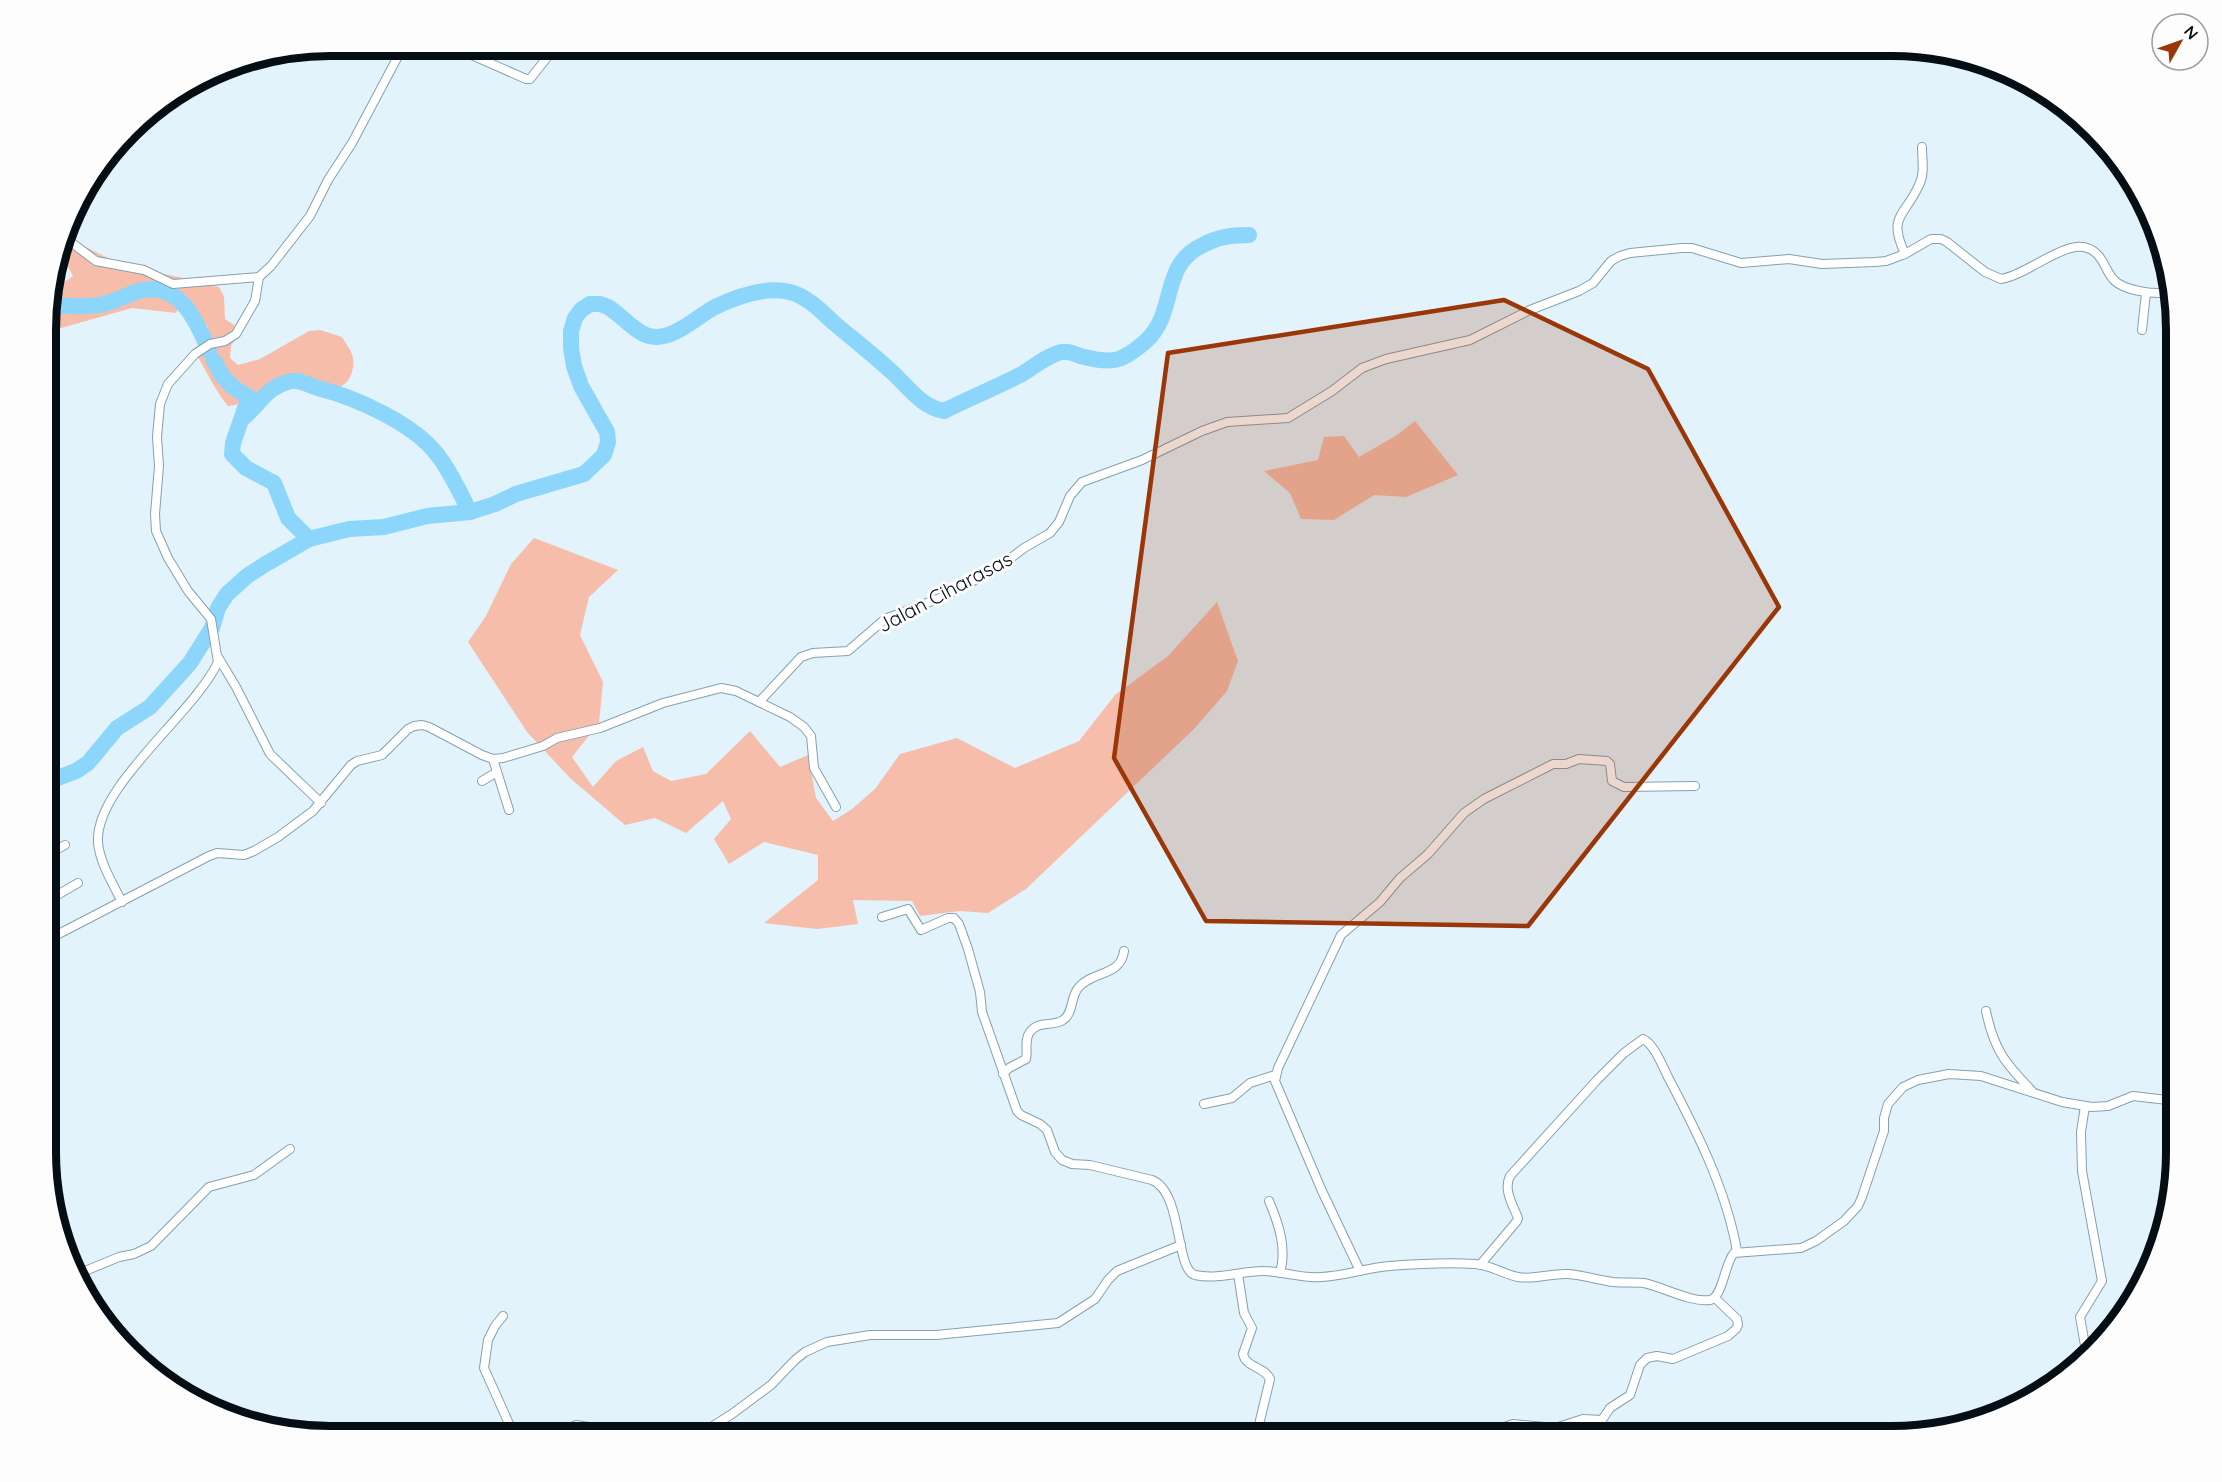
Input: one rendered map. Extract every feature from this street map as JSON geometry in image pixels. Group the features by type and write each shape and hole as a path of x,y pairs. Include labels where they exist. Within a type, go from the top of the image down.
{"street":[{"path":"70,242 96,261 144,270 173,284 259,277 271,266 310,216 398,56"},
{"path":"474,56 525,79 531,79 548,56"},
{"path":"1905,254 1899,238 1897,222 1921,183 1922,147"},
{"name":"Jalan Ciharasas","path":"759,702 801,657 813,653 849,651 885,620 945,596 999,567 1024,548 1050,533 1059,522 1070,496 1082,482 1142,460 1221,424 1288,418 1332,391 1362,368 1386,359 1464,342 1479,336 1530,310 1579,291 1593,283 1611,261 1630,253 1692,248 1741,263 1789,260 1822,264 1886,261 1905,254 1931,239 1941,239 1985,272 2001,279 2025,272 2048,257 2078,247 2088,248 2103,261 2112,279 2121,286 2146,293 2164,292"},
{"path":"259,277 255,301 236,334 225,341 209,344 195,354 174,375 161,398 157,437 159,466 156,531 168,558 188,591 212,622 218,657 270,754 321,803"},
{"path":"2142,330 2146,293"},
{"path":"122,902 99,847 100,822 109,802 124,782 203,686 216,667 218,657"},
{"path":"56,935 209,856 217,853 244,855 254,851 293,827 321,803 351,765 357,761 382,755 408,729 414,726 429,726 469,749 493,759 543,746 557,738 600,728 663,703 713,689 727,688 790,717 808,732 812,741 814,768 836,807"},
{"path":"493,759 509,810"},
{"path":"1360,1271 1276,1088 1275,1075 1341,935 1380,902 1400,878 1428,854 1464,813 1484,799 1553,764 1566,764 1579,759 1607,760 1610,764 1612,781 1624,786 1695,786"},
{"path":"482,781 497,772"},
{"path":"56,850 64,845"},
{"path":"56,896 78,883"},
{"path":"882,918 908,909 921,930 948,918 954,918 959,924 974,968 982,1012 1017,1111 1047,1130 1055,1152 1062,1160 1152,1180 1159,1184 1169,1197 1187,1267 1194,1275 1263,1271 1305,1278 1388,1266 1480,1265 1519,1277 1568,1274 1613,1282 1647,1284 1702,1299 1715,1298 1737,1319 1736,1329 1728,1336 1673,1359 1657,1356 1647,1358 1640,1365 1630,1395 1610,1408 1602,1420 1582,1419 1561,1426"},
{"path":"1003,1074 1024,1061 1027,1055 1026,1038 1029,1032 1044,1024 1062,1021 1068,1015 1079,986 1117,966 1123,958 1124,951"},
{"path":"1986,1011 1991,1034 2000,1055 2034,1093"},
{"path":"1480,1265 1514,1227 1518,1218 1507,1191 1510,1176 1623,1053 1643,1039 1648,1041 1663,1068 1710,1161 1733,1228 1737,1251"},
{"path":"1715,1298 1729,1260 1737,1251 1801,1248 1816,1241 1844,1221 1858,1206 1879,1148 1888,1104 1897,1093 1911,1083 1949,1074 1972,1075 2003,1082 2062,1102 2085,1106 2108,1106 2133,1096 2166,1100"},
{"path":"1204,1104 1232,1098 1250,1083 1275,1075"},
{"path":"2084,1347 2080,1317 2102,1281 2082,1171 2081,1132 2085,1106"},
{"path":"84,1274 85,1271 118,1257 134,1254 151,1246 209,1187 254,1174 290,1149"},
{"path":"1269,1201 1281,1238 1284,1262 1280,1273"},
{"path":"714,1426 771,1385 805,1352 827,1342 870,1335 936,1335 1059,1323 1095,1299 1108,1280 1118,1271 1181,1245"},
{"path":"1238,1274 1244,1313 1252,1328 1243,1358 1249,1364 1267,1373 1270,1379 1259,1426"},
{"path":"503,1316 488,1340 484,1368 510,1426"},
{"path":"1507,1426 1513,1424 1534,1426"}],"highlighted area":[{"path":"1504,300 1648,369 1779,607 1528,926 1206,921 1114,758 1168,353"}],"shaded area":[{"path":"70,242 131,267 219,287 224,297 225,319 234,325 237,336 231,346 230,358 238,365 260,359 309,331 320,330 342,337 353,358 350,377 341,387 336,388 305,378 281,378 267,384 255,396 228,406 197,355 210,353 208,327 199,321 181,301 176,313 132,308 56,329 59,285 73,276 65,261"},
{"path":"1415,421 1458,475 1406,497 1374,495 1334,520 1301,519 1290,493 1264,471 1318,460 1324,437 1344,436 1359,457 1397,435"},
{"path":"534,538 618,570 589,597 580,635 603,682 599,723 572,757 593,787 616,761 643,747 653,771 671,781 706,774 750,731 780,767 808,755 816,798 833,821 852,809 875,789 900,754 957,738 1015,768 1079,741 1115,695 1168,656 1217,602 1238,661 1227,691 1194,729 1026,889 988,913 959,911 920,916 912,901 853,900 858,924 817,929 764,923 818,880 818,855 764,842 729,864 714,839 731,819 723,801 686,833 655,818 625,825 570,778 527,732 468,642 486,616 511,564"}],"waterway":[{"path":"56,779 76,771 88,763 117,728 150,707 190,663 212,628 218,608 227,594 247,576 309,539 349,529 384,527 427,516 470,512 516,494 584,474 604,455 608,442 607,432 581,386 571,348 571,331 575,318 590,304 608,307 639,331 658,337 684,328 715,307 742,296 771,290 790,292 814,305 887,367 922,401 944,411 1022,374 1057,353 1067,352 1108,361 1130,354 1156,330 1179,265 1188,255 1201,246 1218,239 1249,235"},
{"path":"57,306 93,306 109,303 139,291 153,289 165,292 176,297 185,306 199,327 209,351"},
{"path":"214,361 223,377 234,388 249,397 233,443 232,454 246,468 274,483 288,518 309,539"},
{"path":"242,419 269,392 291,381 302,382 351,399 399,422 426,442 446,467 470,512"}]}
